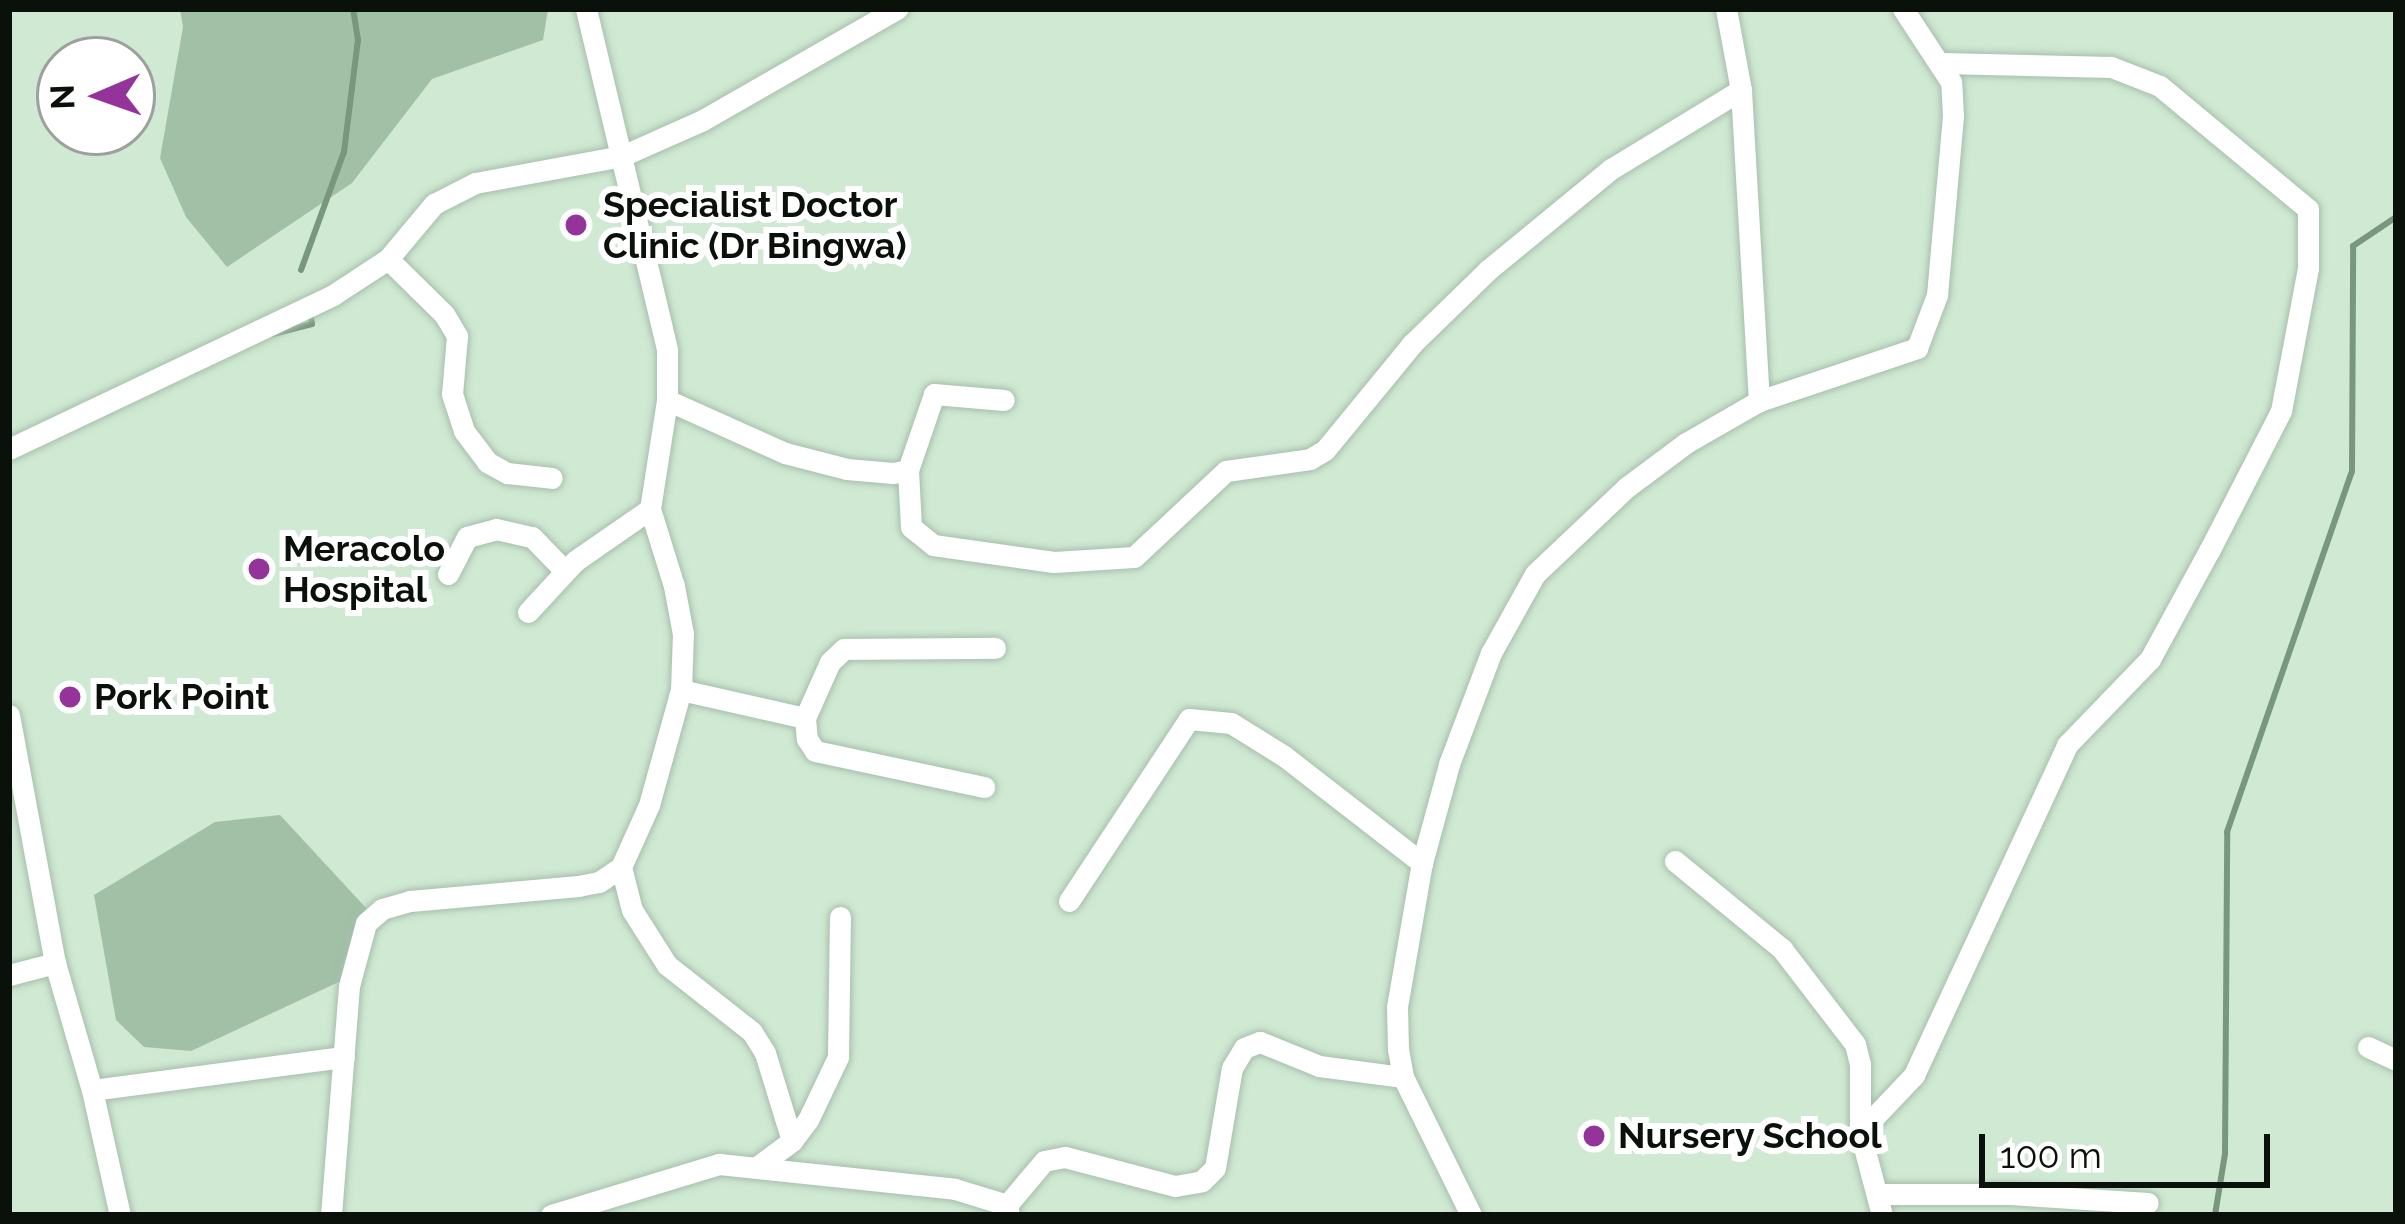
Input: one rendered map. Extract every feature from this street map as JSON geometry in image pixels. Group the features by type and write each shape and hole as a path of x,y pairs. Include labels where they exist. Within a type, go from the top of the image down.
{"street":[{"path":"331,1215 349,986 366,923 382,909 578,886 599,881 621,867 650,805 681,690 682,634 674,586 650,509 667,400 667,349 586,9"},
{"path":"9,449 333,295 388,259 434,204 475,183 622,156 703,120 897,9"},
{"path":"1726,9 1741,91 1759,401"},
{"path":"1471,1215 1403,1077 1397,1007 1422,863 1449,764 1491,653 1535,574 1628,487 1686,443 1759,401 1917,349 1937,295 1952,156 1951,82 1942,63 1913,32 1903,9"},
{"path":"1860,1132 1914,1075 2066,745 2150,659 2219,531 2281,411 2308,268 2308,209 2160,86 2111,67 1942,63"},
{"path":"1004,400 934,394 908,470 911,527 933,545 1054,562 1134,557 1226,472 1310,459 1324,450 1412,344 1488,270 1611,169 1741,91"},
{"path":"388,259 445,314 457,336 452,394 487,462 507,472 552,478"},
{"path":"667,400 785,453 847,469 908,470"},
{"path":"528,612 565,571 650,509"},
{"path":"448,574 467,537 496,529 532,537 565,571"},
{"path":"983,787 815,751 807,739 805,718 830,662 844,649 995,648"},
{"path":"681,690 805,718"},
{"path":"9,715 55,963 92,1090 120,1215"},
{"path":"1069,901 1189,719 1207,717 1249,734 1336,793 1422,863"},
{"path":"1675,861 1781,949 1839,1018 1860,1064 1860,1132 1880,1205 2010,1194 2148,1203"},
{"path":"621,867 632,910 667,965 752,1032 765,1053 792,1141"},
{"path":"757,1167 792,1141 808,1120 838,1057 840,917"},
{"path":"9,975 55,963"},
{"path":"551,1215 691,1168 757,1167 909,1181 1008,1210 1044,1161 1065,1157 1159,1183 1202,1181 1215,1168 1232,1068 1244,1048 1260,1042 1319,1066 1403,1077"},
{"path":"2368,1047 2396,1060"},
{"path":"92,1090 344,1057"}],"green space":[{"path":"180,9 548,9 543,40 432,79 352,183 227,267 186,217 160,158 183,27"},
{"path":"280,815 367,909 343,980 191,1051 144,1047 116,1020 94,895 215,822"}],"waterway":[{"path":"301,270 344,152 358,40 353,9"},
{"path":"2215,1215 2225,1154 2227,832 2352,471 2353,246 2396,217"},
{"path":"273,334 312,324 310,312"}],"place":[{"name":"Specialist Doctor Clinic (Dr Bingwa)","path":"576,225"},
{"name":"Meracolo Hospital","path":"259,569"},
{"name":"Pork Point","path":"70,697"},
{"name":"Nursery School","path":"1594,1136"}]}
